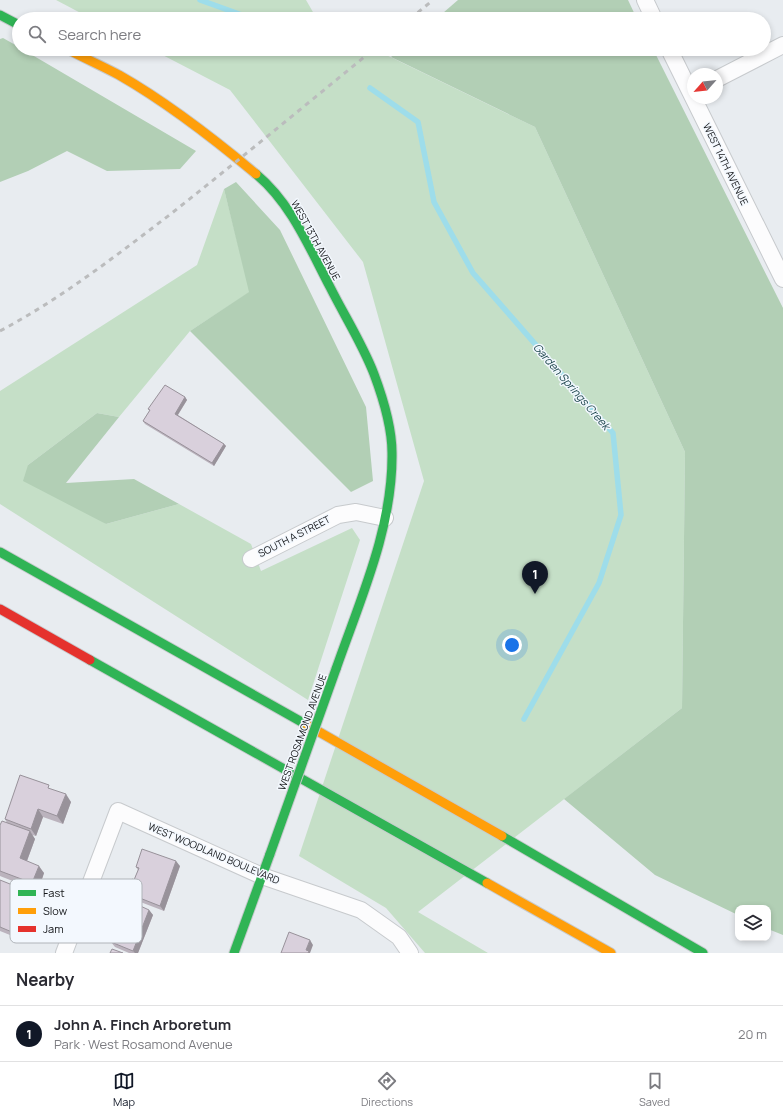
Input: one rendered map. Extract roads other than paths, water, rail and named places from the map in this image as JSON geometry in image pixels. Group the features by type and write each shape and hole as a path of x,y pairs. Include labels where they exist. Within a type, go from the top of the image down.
{"main road":[{"path":"0,15 12,21"},
{"name":"WEST 13TH AVENUE","path":"81,56 119,75 159,100 196,127 265,182 288,210 361,348 382,397 389,425 392,452 391,482 385,518"},
{"name":"WEST ROSAMOND AVENUE","path":"234,953 336,669 385,518"},
{"path":"0,552 408,782 703,953"},
{"path":"0,610 611,953"}],"street":[{"path":"645,0 651,12"},
{"path":"771,51 783,45"},
{"name":"WEST 14TH AVENUE","path":"673,56 687,83"},
{"path":"723,75 761,56"},
{"name":"WEST 14TH AVENUE","path":"697,104 783,279"},
{"name":"SOUTH A STREET","path":"251,559 338,514 356,512 385,518"},
{"name":"WEST WOODLAND BOULEVARD","path":"92,879 118,811 262,876 361,910 399,937 410,953"},
{"name":"WEST WOODLAND BOULEVARD","path":"64,953 68,943"}],"waterway":[{"name":"Garden Springs Creek","path":"200,0 233,12"},
{"name":"Garden Springs Creek","path":"370,88 418,122 434,202 473,273 613,433 621,515 599,583 524,719"}],"railway":[{"path":"418,12 433,0"},
{"path":"0,331 45,305 131,245 365,56"}],"place":[{"name":"John A. Finch Arboretum","path":"535,594"}]}
